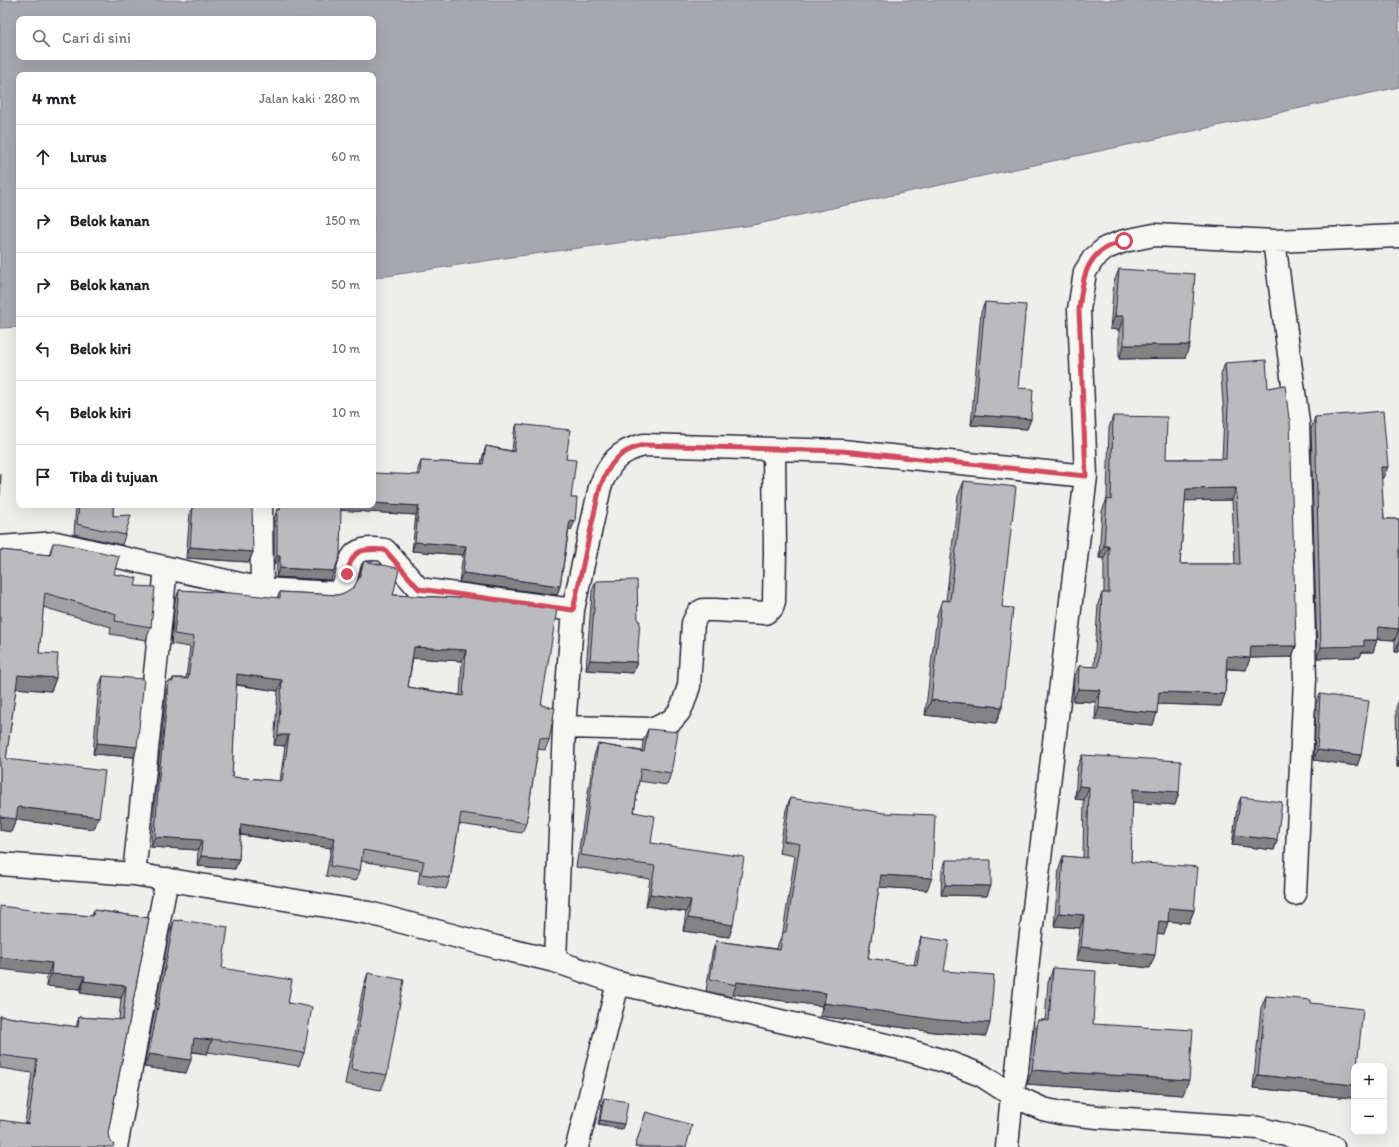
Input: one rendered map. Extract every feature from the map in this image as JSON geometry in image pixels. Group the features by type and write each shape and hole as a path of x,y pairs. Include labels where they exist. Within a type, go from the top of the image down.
{"street":[{"path":"1007,1147 1086,476 1079,310 1085,272 1093,259 1106,248 1124,241 1154,236 1274,241 1399,236"},
{"path":"1274,241 1298,422 1305,678 1295,894"},
{"path":"555,961 564,727 573,610 600,487 606,472 617,457 644,445 842,451 1086,476"},
{"path":"564,727 654,729 664,725 672,720 679,712 689,686 693,624 698,613 703,610 715,610 765,613 772,608 774,601 775,551 774,449"},
{"path":"261,508 262,589"},
{"path":"0,547 56,543 262,589 337,592 341,590 344,585 349,564 355,554 362,550 385,550 419,589 573,610"},
{"path":"134,874 166,568"},
{"path":"0,864 134,874 369,913 555,961 618,983 904,1048 981,1075 1012,1095 1038,1107 1060,1113 1258,1128 1333,1147"},
{"path":"116,1147 166,880"},
{"path":"577,1147 618,983"}],"shaded area":[{"path":"0,0 1399,0 1399,87 753,225 511,257 376,278 376,72 16,72 16,327 0,328"}],"building":[{"path":"1119,269 1195,274 1190,345 1124,345 1124,316 1115,316"},
{"path":"985,302 1026,305 1018,388 1033,389 1031,419 975,415"},
{"path":"1266,360 1268,388 1285,385 1290,419 1296,646 1251,646 1250,658 1227,656 1225,694 1159,692 1157,713 1099,708 1100,690 1078,689 1079,666 1098,667 1102,593 1109,593 1109,546 1104,546 1107,499 1111,500 1113,416 1167,417 1166,459 1226,459 1228,405 1225,363","holes":["1236,488 1240,564 1180,564 1186,489"]},
{"path":"1383,411 1388,467 1381,467 1384,519 1399,519 1399,629 1379,627 1377,640 1364,640 1364,646 1321,647 1315,417"},
{"path":"517,424 570,430 566,459 576,460 571,498 577,498 575,521 570,520 560,586 463,573 466,546 415,542 419,506 376,503 376,473 420,475 421,461 483,464 486,446 514,452"},
{"path":"964,481 1016,487 1002,607 1013,608 1002,707 931,700 942,600 950,601"},
{"path":"79,508 113,508 113,516 131,515 125,535 77,524"},
{"path":"193,508 252,508 253,552 190,547"},
{"path":"280,508 341,508 340,556 334,571 280,568 280,556 277,556 277,510 280,510"},
{"path":"53,543 60,543 119,556 114,574 137,578 135,586 155,587 151,627 115,621 116,614 45,593 39,653 58,654 56,678 18,675 6,759 105,771 99,817 18,807 16,819 0,817 0,550 50,555"},
{"path":"364,561 397,568 399,570 393,595 459,598 460,596 557,609 541,705 555,708 549,740 540,738 526,823 461,813 450,878 421,874 424,861 363,850 360,871 330,866 335,838 241,824 239,859 201,856 202,840 155,837 158,787 169,681 173,682 173,678 188,679 194,637 174,634 179,590 280,598 280,592 338,595 354,587 359,578","holes":["414,647 466,650 463,696 408,687","237,674 282,680 278,735 289,735 282,781 232,777"]},
{"path":"637,580 638,621 640,621 637,662 590,660 596,581"},
{"path":"103,676 144,679 137,747 97,743"},
{"path":"1320,694 1369,701 1361,755 1317,750"},
{"path":"648,729 678,732 671,773 641,768 634,812 655,816 651,843 744,857 733,925 688,918 691,900 650,894 655,866 581,855 598,744 644,752"},
{"path":"1082,755 1181,761 1179,792 1133,789 1131,862 1198,867 1194,910 1169,908 1168,922 1159,921 1155,955 1081,947 1084,915 1059,913 1063,856 1087,858 1089,787 1079,786"},
{"path":"1241,797 1282,802 1277,840 1235,835"},
{"path":"790,798 884,813 935,815 932,878 881,875 868,958 917,965 921,937 949,941 944,971 994,975 990,1023 939,1020 824,1003 826,993 737,982 736,985 710,979 716,941 780,950 783,932 786,932 800,844 784,841"},
{"path":"946,860 991,860 991,886 945,885"},
{"path":"0,906 53,913 93,916 94,910 149,918 108,1133 109,1139 114,1145 113,1147 0,1147 0,1120 28,1124 37,1060 0,1055 0,1016 78,1027 79,1017 123,1020 126,986 84,981 85,976 51,974 52,963 0,957"},
{"path":"174,920 228,927 222,968 292,980 288,1003 312,1007 304,1053 212,1039 194,1038 191,1060 149,1054"},
{"path":"1053,968 1096,971 1093,1024 1193,1030 1189,1080 1032,1070 1038,1020 1049,1021"},
{"path":"368,973 404,980 387,1075 351,1069"},
{"path":"1266,996 1311,1000 1311,1003 1363,1009 1357,1063 1351,1063 1351,1085 1258,1075"},
{"path":"604,1098 628,1102 624,1124 600,1120"},
{"path":"646,1112 692,1125 686,1147 635,1147"}],"route":[{"path":"347,574 349,564 355,554 362,550 385,550 419,589 573,610 600,487 606,472 617,457 644,445 842,451 1086,476 1082,351 1079,310 1082,288 1085,272 1093,259 1106,248 1124,241"}]}
